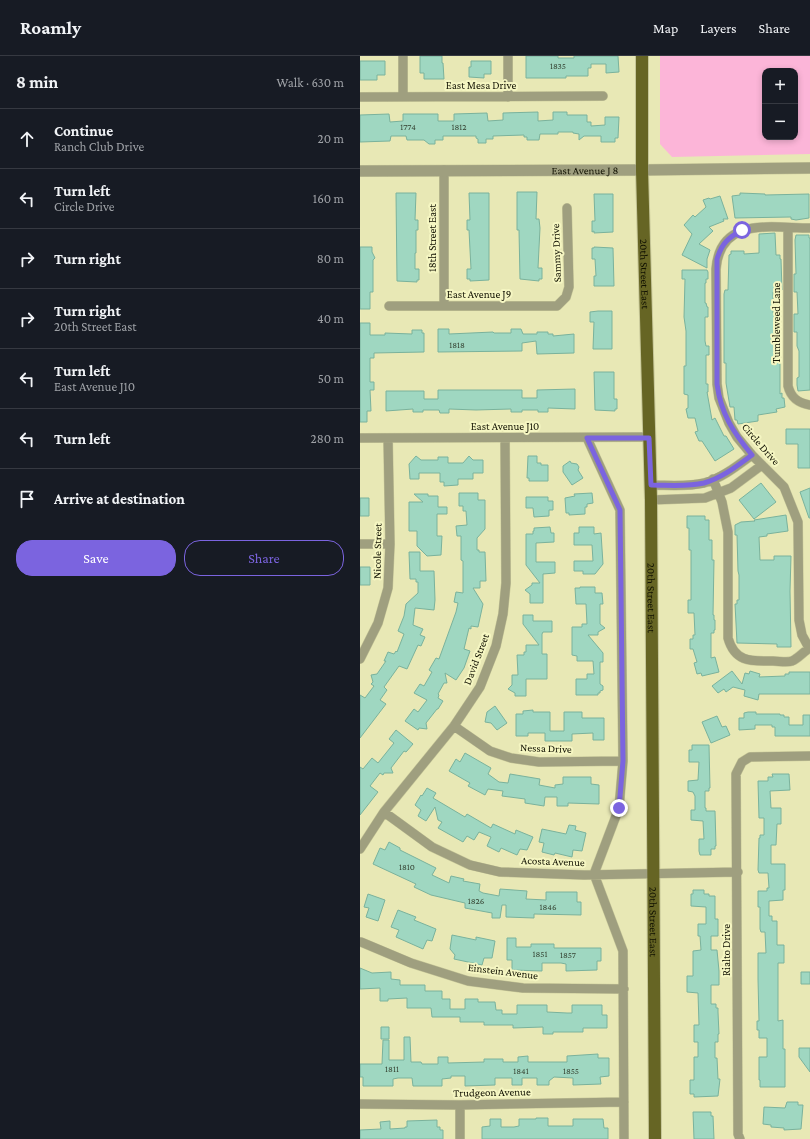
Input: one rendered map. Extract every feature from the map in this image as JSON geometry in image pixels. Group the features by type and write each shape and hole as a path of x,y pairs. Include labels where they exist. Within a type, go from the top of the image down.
{"main road":[{"name":"20th Street East","path":"642,56 642,170 651,485 655,1139"}],"street":[{"path":"403,97 404,56"},
{"path":"508,56 508,97"},
{"name":"East Mesa Drive","path":"360,97 603,96"},
{"name":"East Avenue J 8","path":"360,171 810,168"},
{"name":"18th Street East","path":"444,170 444,306"},
{"name":"Sammy Drive","path":"566,297 569,287 567,208"},
{"name":"Circle Drive","path":"788,228 752,228 742,230 726,241 720,250 716,269 717,384 719,398 729,424 737,437 752,455 784,487 798,522 799,620 802,635 810,648"},
{"path":"788,228 810,228"},
{"name":"Tumbleweed Lane","path":"788,228 788,386 791,394 796,400 810,405"},
{"name":"East Avenue J9","path":"389,306 557,306 566,297"},
{"name":"East Avenue J10","path":"360,438 649,438"},
{"name":"Nicole Street","path":"360,659 378,623 388,588 390,544 388,438"},
{"name":"David Street","path":"360,849 384,812 454,726 480,687 496,646 503,614 506,583 505,438"},
{"path":"587,438 620,510 623,761 619,808 594,874 623,951 624,1139"},
{"path":"651,485 702,483 733,469 752,455"},
{"path":"651,500 705,498 731,488 762,465"},
{"path":"713,479 724,512 728,532 729,643 739,656 747,661 792,661 810,648"},
{"path":"360,544 390,544"},
{"name":"Nessa Drive","path":"454,726 490,751 511,758 539,762 623,761"},
{"name":"Rialto Drive","path":"740,1139 738,1134 738,872 736,774 742,762 750,757 810,756"},
{"name":"Acosta Avenue","path":"384,812 432,847 470,865 500,872 594,874 738,872"},
{"name":"Einstein Avenue","path":"362,942 411,963 468,981 523,988 624,989"},
{"name":"Trudgeon Avenue","path":"360,1104 460,1105 624,1102"},
{"path":"460,1105 460,1139"}],"shaded area":[{"path":"660,56 810,56 810,154 672,157 660,144"}],"building":[{"path":"420,56 442,56 444,79 424,79 424,73 420,73"},
{"path":"526,56 558,56 558,58 574,58 574,56 618,56 619,72 606,73 606,64 591,64 591,68 588,68 588,76 566,76 566,78 526,78"},
{"path":"360,61 385,61 385,75 377,75 377,80 360,80"},
{"path":"471,61 491,61 491,74 484,74 484,78 469,77 469,67 471,67"},
{"path":"538,112 538,121 553,120 553,112 567,112 567,115 587,115 587,122 591,122 591,126 605,125 605,117 619,117 618,138 615,138 615,142 601,142 601,136 584,136 579,140 579,134 573,132 558,132 558,134 540,134 539,140 527,140 527,137 524,137 524,135 493,136 493,139 486,139 486,143 478,143 476,136 443,136 443,140 435,140 435,144 429,144 424,140 407,140 406,136 391,136 390,141 360,142 360,115 389,114 390,122 403,121 403,114 438,114 438,121 454,121 454,114 487,113 488,121 503,120 503,113"},
{"path":"517,192 537,192 536,219 539,219 540,228 538,268 542,268 542,279 539,279 539,281 520,279 519,230 517,230"},
{"path":"396,193 416,193 415,220 418,220 418,230 416,230 415,269 419,269 419,280 417,280 417,282 397,281"},
{"path":"469,193 489,193 489,280 470,281 470,279 467,279 467,269 471,269 469,230 467,230 467,220 470,220"},
{"path":"740,193 765,195 809,194 809,218 796,220 791,219 791,217 735,218 732,196 740,195"},
{"path":"594,194 613,194 613,232 592,232 592,221 595,221"},
{"path":"720,196 728,219 723,219 724,221 709,227 713,231 699,244 710,250 707,259 707,268 682,255 692,234 684,225 693,215 695,217 706,207 703,200"},
{"path":"775,233 776,255 780,255 781,259 782,290 776,290 776,292 773,292 773,313 778,313 779,319 780,394 782,393 782,398 784,398 785,407 776,409 777,412 758,415 758,421 738,424 737,420 735,420 734,407 730,407 726,383 726,363 724,363 724,294 725,290 728,290 729,255 731,254 731,251 744,251 744,254 759,253 759,234"},
{"path":"796,235 809,235 810,238 810,390 798,391 797,378 799,377 799,351 797,346 797,332 794,332 794,314 798,314 797,292 794,292 794,274 796,274"},
{"path":"360,247 372,247 372,252 375,258 373,260 373,292 370,292 370,309 360,309"},
{"path":"592,248 613,248 614,286 594,286 594,276 596,276 595,259 592,259"},
{"path":"682,270 707,270 708,272 708,279 706,279 705,283 705,303 708,307 708,317 705,317 705,341 706,346 709,346 709,355 706,355 706,384 708,384 707,392 712,420 715,418 724,436 726,436 734,449 715,461 702,441 699,441 695,432 698,431 695,418 688,418 686,409 688,408 688,395 684,394 684,366 686,366 686,331 684,317 685,279 682,279"},
{"path":"612,311 612,349 593,349 594,322 590,322 590,312"},
{"path":"360,323 370,323 370,335 385,335 385,333 412,334 412,330 422,330 422,333 424,333 424,352 374,353 374,358 370,358 370,382 374,382 374,390 370,390 371,411 367,411 367,422 360,422"},
{"path":"438,329 449,329 449,334 493,332 511,333 511,329 521,329 523,334 548,332 548,334 553,334 553,336 574,334 574,353 537,354 536,341 522,343 522,351 438,352"},
{"path":"594,372 614,372 614,399 617,399 617,409 615,409 615,411 595,410"},
{"path":"575,389 575,409 548,408 548,412 538,412 538,410 522,410 522,412 511,412 511,409 449,409 449,413 440,413 439,410 423,410 423,412 413,412 413,409 386,411 386,391 424,391 424,399 438,399 438,390 522,390 522,398 537,398 537,390"},
{"path":"786,429 810,429 810,468 798,468 798,444 786,444"},
{"path":"416,456 421,460 438,460 438,457 448,457 448,463 463,463 469,456 473,460 483,460 483,473 473,473 473,479 458,479 458,485 444,486 444,482 440,482 440,473 419,473 419,479 410,479 409,464"},
{"path":"528,456 537,456 537,463 541,463 541,465 548,465 548,481 529,481 529,478 527,478"},
{"path":"570,461 571,463 577,464 579,467 578,470 583,478 572,485 563,472 563,466"},
{"path":"761,483 776,502 754,519 739,500"},
{"path":"810,488 810,518 809,518 800,492"},
{"path":"459,493 478,493 478,500 485,500 485,529 477,538 477,550 479,550 479,552 485,552 486,581 480,581 480,588 473,588 483,604 478,627 471,626 471,629 469,628 464,649 470,651 464,668 456,680 445,673 447,683 444,683 438,694 438,698 443,701 426,723 427,729 419,728 418,730 405,721 414,709 418,712 427,700 414,693 420,684 424,686 432,672 429,670 436,658 439,659 456,612 458,603 454,602 456,592 463,593 461,536 457,536 456,526 467,525 466,511 463,511 463,506 459,506"},
{"path":"592,493 593,503 587,504 587,507 585,507 585,514 569,515 569,513 566,513 565,498 575,496 574,494"},
{"path":"414,494 438,496 438,507 447,507 447,514 437,514 437,536 442,536 441,555 427,556 417,546 417,531 409,531 409,502 423,502"},
{"path":"526,497 548,497 548,501 553,501 553,510 549,510 549,516 534,517 533,508 526,508"},
{"path":"360,498 369,498 369,516 360,516"},
{"path":"786,515 788,531 767,534 767,536 759,537 760,560 774,560 774,556 791,556 791,647 777,647 777,644 737,643 735,604 737,604 737,600 739,600 739,575 735,525 741,522"},
{"path":"687,516 705,516 705,520 709,520 709,540 712,540 712,560 714,560 713,615 715,620 715,630 714,633 711,633 711,658 715,657 719,672 702,676 701,673 697,674 694,663 697,662 693,649 690,649 690,639 693,639 693,635 695,635 694,613 688,613 688,600 691,600 691,550 689,550 689,528 687,528"},
{"path":"550,527 551,533 554,533 554,542 536,543 536,562 555,562 555,573 543,574 543,603 530,603 530,594 525,590 532,585 532,583 540,583 526,565 526,534 533,534 534,528"},
{"path":"579,527 594,527 594,534 601,533 603,564 595,574 583,574 583,571 574,571 574,561 593,561 592,545 574,545 574,533 579,533"},
{"path":"409,552 420,552 420,571 434,571 434,610 415,608 413,625 423,629 420,635 425,637 421,646 418,645 407,669 399,666 384,687 387,690 380,700 386,704 360,738 360,695 365,698 374,686 371,684 373,682 371,675 377,674 386,661 384,661 388,652 394,654 396,651 397,652 404,634 398,631 404,616 406,604 418,593 418,582 416,582 416,579 410,579"},
{"path":"360,567 370,567 370,585 360,585"},
{"path":"595,587 595,593 602,593 603,604 600,604 600,624 605,628 598,632 598,635 588,635 603,653 603,662 600,662 600,684 603,686 603,690 598,693 598,695 576,695 576,679 587,679 587,674 594,674 593,661 577,661 577,656 572,655 572,627 582,627 582,624 587,624 586,604 576,604 575,588"},
{"path":"523,615 533,615 533,621 552,621 552,632 543,632 542,634 542,654 547,654 547,679 526,679 526,696 515,696 515,693 508,689 512,685 512,675 518,675 517,655 524,655 524,652 526,652 526,645 539,645 523,624"},
{"path":"732,671 742,684 745,673 749,674 750,671 760,674 759,677 785,676 785,674 789,674 789,672 810,672 810,694 759,694 758,700 744,696 745,690 733,687 726,692 724,689 718,693 712,686"},
{"path":"495,706 507,723 497,730 491,723 485,722 487,712"},
{"path":"533,710 533,712 550,712 550,731 564,731 564,712 582,712 582,718 604,718 604,740 593,740 593,733 572,734 572,741 545,741 545,733 528,733 528,736 516,736 516,714 523,714 523,711"},
{"path":"756,712 756,714 784,715 784,717 789,717 789,725 803,725 803,715 810,715 810,736 775,736 775,727 772,727 772,725 755,725 755,729 739,730 739,718 744,718 744,713"},
{"path":"717,716 722,727 726,726 730,735 711,743 702,722"},
{"path":"396,730 413,744 406,752 404,751 391,768 393,773 384,773 383,775 380,773 370,786 378,792 360,815 360,767 363,769 372,758 378,763 394,743 389,739"},
{"path":"692,745 709,745 710,788 709,791 705,791 705,808 706,811 715,811 716,846 715,849 711,849 711,855 700,855 699,851 699,839 704,839 703,821 691,820 691,810 695,810 695,796 693,792 688,791 688,781 698,780 699,762 689,762 689,750 692,750"},
{"path":"465,753 491,768 488,774 499,782 508,783 510,774 540,779 539,785 555,788 555,785 563,784 563,777 591,777 591,784 599,785 599,804 568,803 568,806 557,806 557,797 545,797 544,806 525,803 525,799 502,796 503,791 488,789 485,795 468,786 470,783 449,771 456,759 460,762"},
{"path":"772,774 789,774 790,790 770,791 771,808 781,808 781,824 777,824 776,845 771,845 771,864 785,864 785,890 783,890 783,900 769,901 769,916 772,916 772,921 777,921 777,945 784,945 784,963 778,963 778,1021 783,1020 785,1087 760,1087 759,1080 759,1057 767,1057 767,1038 759,1038 759,1030 757,1030 757,1021 759,1021 758,953 766,953 765,932 761,932 760,929 758,891 767,891 767,888 769,888 768,873 759,873 758,870 759,838 760,835 764,835 764,818 759,818 758,781 768,781 768,777 773,777"},
{"path":"427,788 436,793 433,798 465,817 467,814 491,828 493,824 515,834 516,830 533,837 527,850 520,849 517,855 501,848 499,852 487,846 491,837 479,832 474,840 467,836 463,842 438,828 442,822 438,820 435,807 426,821 418,816 421,810 415,805"},
{"path":"569,825 576,826 575,830 586,833 582,851 573,850 572,857 542,852 544,843 539,842 542,829 566,834"},
{"path":"389,842 400,848 400,850 436,868 432,875 449,883 451,876 464,879 463,881 480,884 479,891 483,893 499,896 500,889 527,891 526,899 546,900 546,892 577,892 577,902 581,902 581,915 534,914 534,918 506,917 506,905 502,905 500,918 492,918 492,913 465,908 465,903 431,895 414,887 416,884 373,864 380,848 385,850"},
{"path":"693,890 704,890 704,894 715,896 715,919 718,919 718,936 711,936 711,950 717,950 719,985 711,985 711,1004 716,1004 716,1008 718,1008 719,1034 718,1042 715,1042 715,1058 717,1058 718,1079 720,1079 718,1096 694,1097 694,1094 690,1094 690,1080 694,1080 694,1057 698,1057 698,1042 694,1042 694,1025 699,1025 698,993 687,992 687,976 693,976 693,951 701,950 700,936 698,936 698,924 706,924 706,907 691,906 691,894 693,894"},
{"path":"368,894 385,900 378,921 366,917 369,908 364,907"},
{"path":"398,910 416,917 414,920 436,929 432,941 427,940 423,949 396,937 399,930 391,927"},
{"path":"452,935 476,940 476,937 495,941 492,958 484,958 482,965 454,959 455,955 450,949"},
{"path":"507,938 516,938 516,947 531,947 531,944 554,944 554,948 601,948 601,961 597,961 597,970 566,971 566,964 542,963 542,971 512,970 512,960 507,960"},
{"path":"360,968 372,973 391,972 391,979 400,980 400,985 425,985 425,991 442,991 442,999 450,999 450,1009 465,1009 465,999 478,999 478,1002 495,1002 496,1010 502,1010 502,1014 517,1014 517,1005 547,1005 547,1012 572,1013 572,1005 602,1005 602,1015 607,1015 607,1028 583,1028 583,1032 553,1032 553,1034 543,1034 543,1027 513,1028 513,1025 484,1025 484,1022 460,1022 460,1017 432,1017 431,1008 407,1008 407,998 380,1001 380,988 360,989"},
{"path":"801,972 810,972 810,984 801,984"},
{"path":"381,1027 389,1027 389,1039 381,1039"},
{"path":"404,1037 410,1037 411,1062 438,1064 438,1057 448,1057 448,1063 484,1062 484,1059 503,1059 503,1062 518,1062 518,1057 528,1056 528,1062 567,1062 567,1056 598,1054 598,1058 609,1058 609,1076 600,1077 601,1084 573,1085 573,1078 554,1077 549,1081 549,1085 537,1085 537,1078 522,1078 522,1085 512,1085 512,1078 495,1078 495,1085 465,1086 465,1076 451,1076 451,1078 442,1079 442,1086 413,1086 412,1078 398,1078 393,1079 393,1086 363,1086 363,1077 360,1077 360,1064 382,1064 383,1040 389,1040 389,1060 404,1060"},
{"path":"799,1048 810,1048 810,1072 799,1057"},
{"path":"787,1102 798,1102 798,1105 803,1105 801,1129 784,1130 784,1128 771,1127 771,1125 763,1124 764,1107 785,1108"},
{"path":"693,1112 711,1112 711,1116 713,1116 714,1139 694,1139"},
{"path":"548,1118 548,1126 573,1126 573,1119 603,1119 604,1128 608,1128 608,1139 482,1139 482,1127 490,1126 490,1119 501,1119 501,1127 514,1127 519,1126 519,1119"},
{"path":"437,1120 437,1127 440,1127 440,1130 443,1130 443,1139 360,1139 360,1130 381,1129 380,1122 390,1121 390,1129 405,1128 407,1127 407,1121"}],"route":[{"path":"619,808 623,761 620,510 587,438 649,438 651,485 702,483 733,469 752,455 737,437 729,424 719,398 717,384 717,259 720,250 726,241 742,230"}]}
